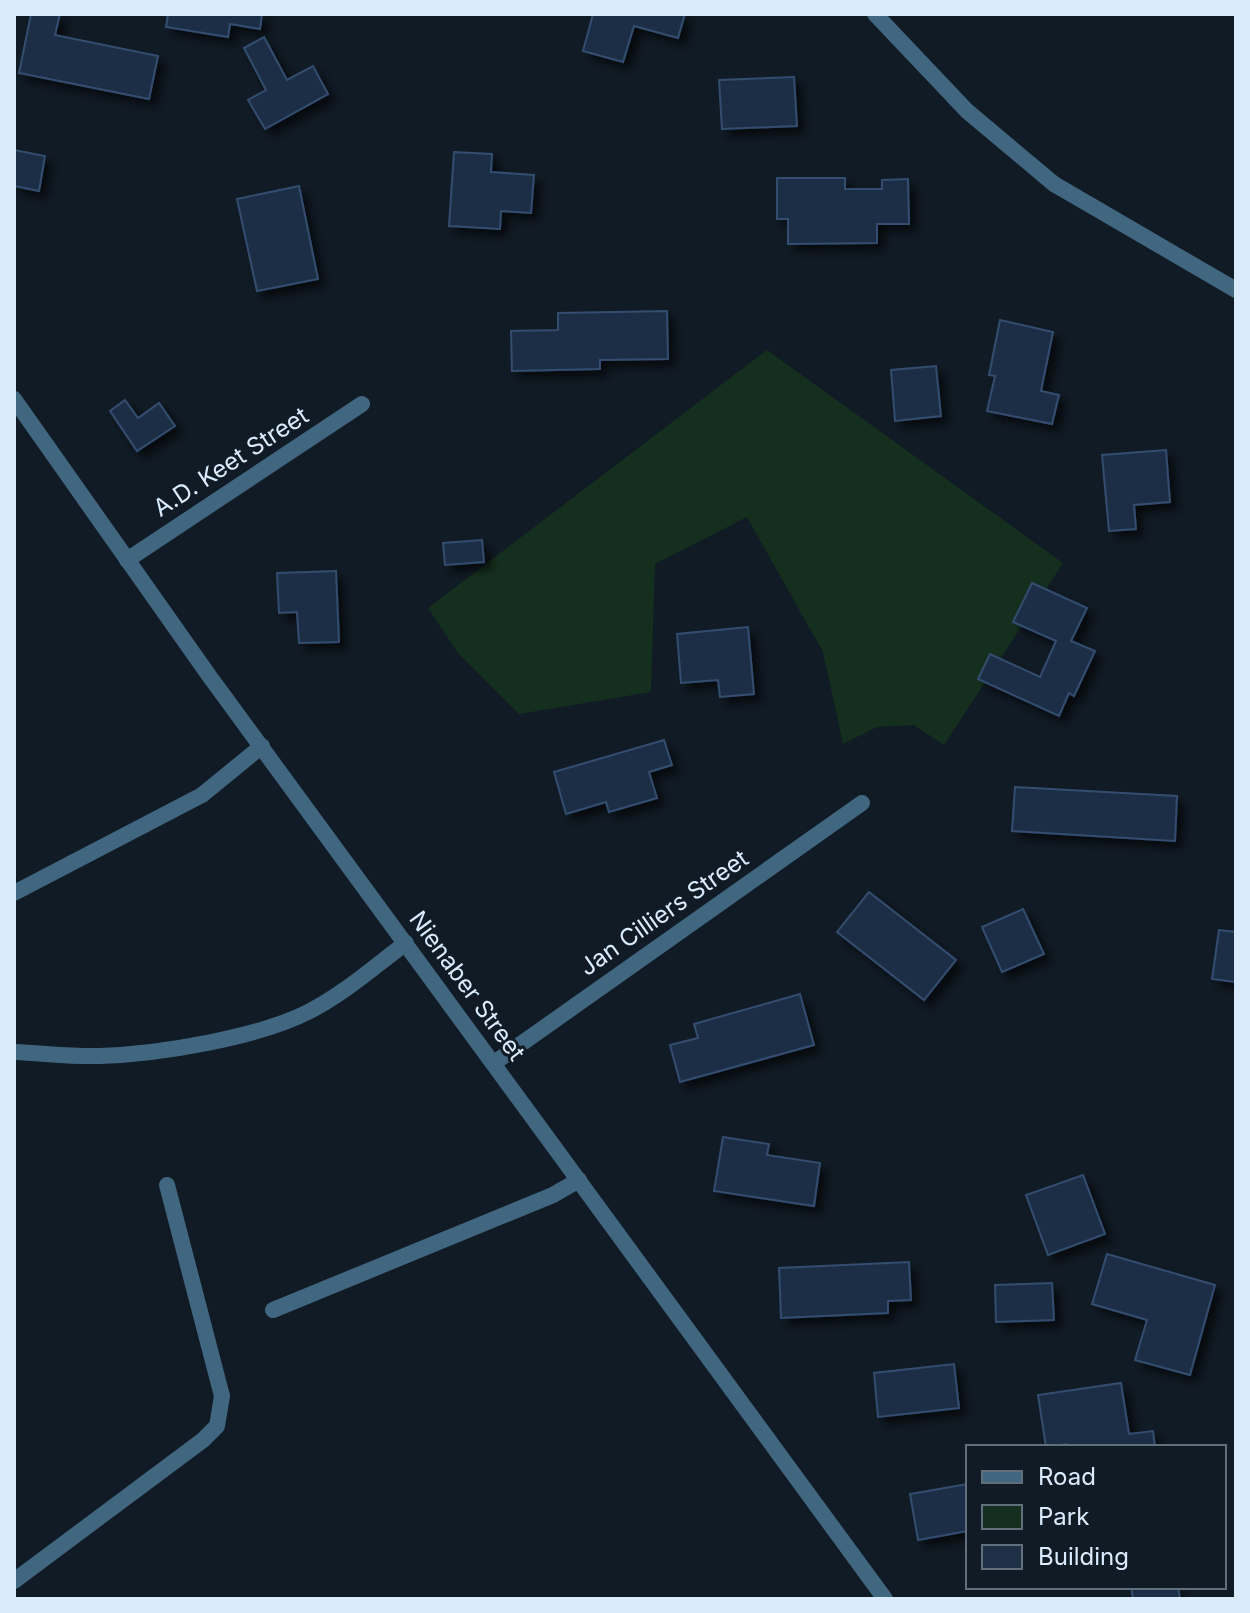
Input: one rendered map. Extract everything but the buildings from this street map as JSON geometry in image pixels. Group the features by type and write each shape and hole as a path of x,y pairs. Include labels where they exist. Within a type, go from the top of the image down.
{"street":[{"path":"875,14 967,111 1054,184 1236,290"},
{"name":"Nienaber Street","path":"14,399 262,746 885,1599"},
{"name":"A.D. Keet Street","path":"127,560 362,404"},
{"path":"14,893 202,795 262,746"},
{"name":"Jan Cilliers Street","path":"494,1063 862,803"},
{"path":"14,1052 100,1056 165,1049 255,1032 310,1012 345,990 406,943"},
{"path":"273,1310 553,1195 579,1180"},
{"path":"14,1581 203,1440 217,1426 222,1396 167,1185"}],"green space":[{"path":"767,350 1063,563 944,745 914,725 877,727 843,744 823,652 747,517 655,564 651,692 519,714 458,653 428,608"}]}
